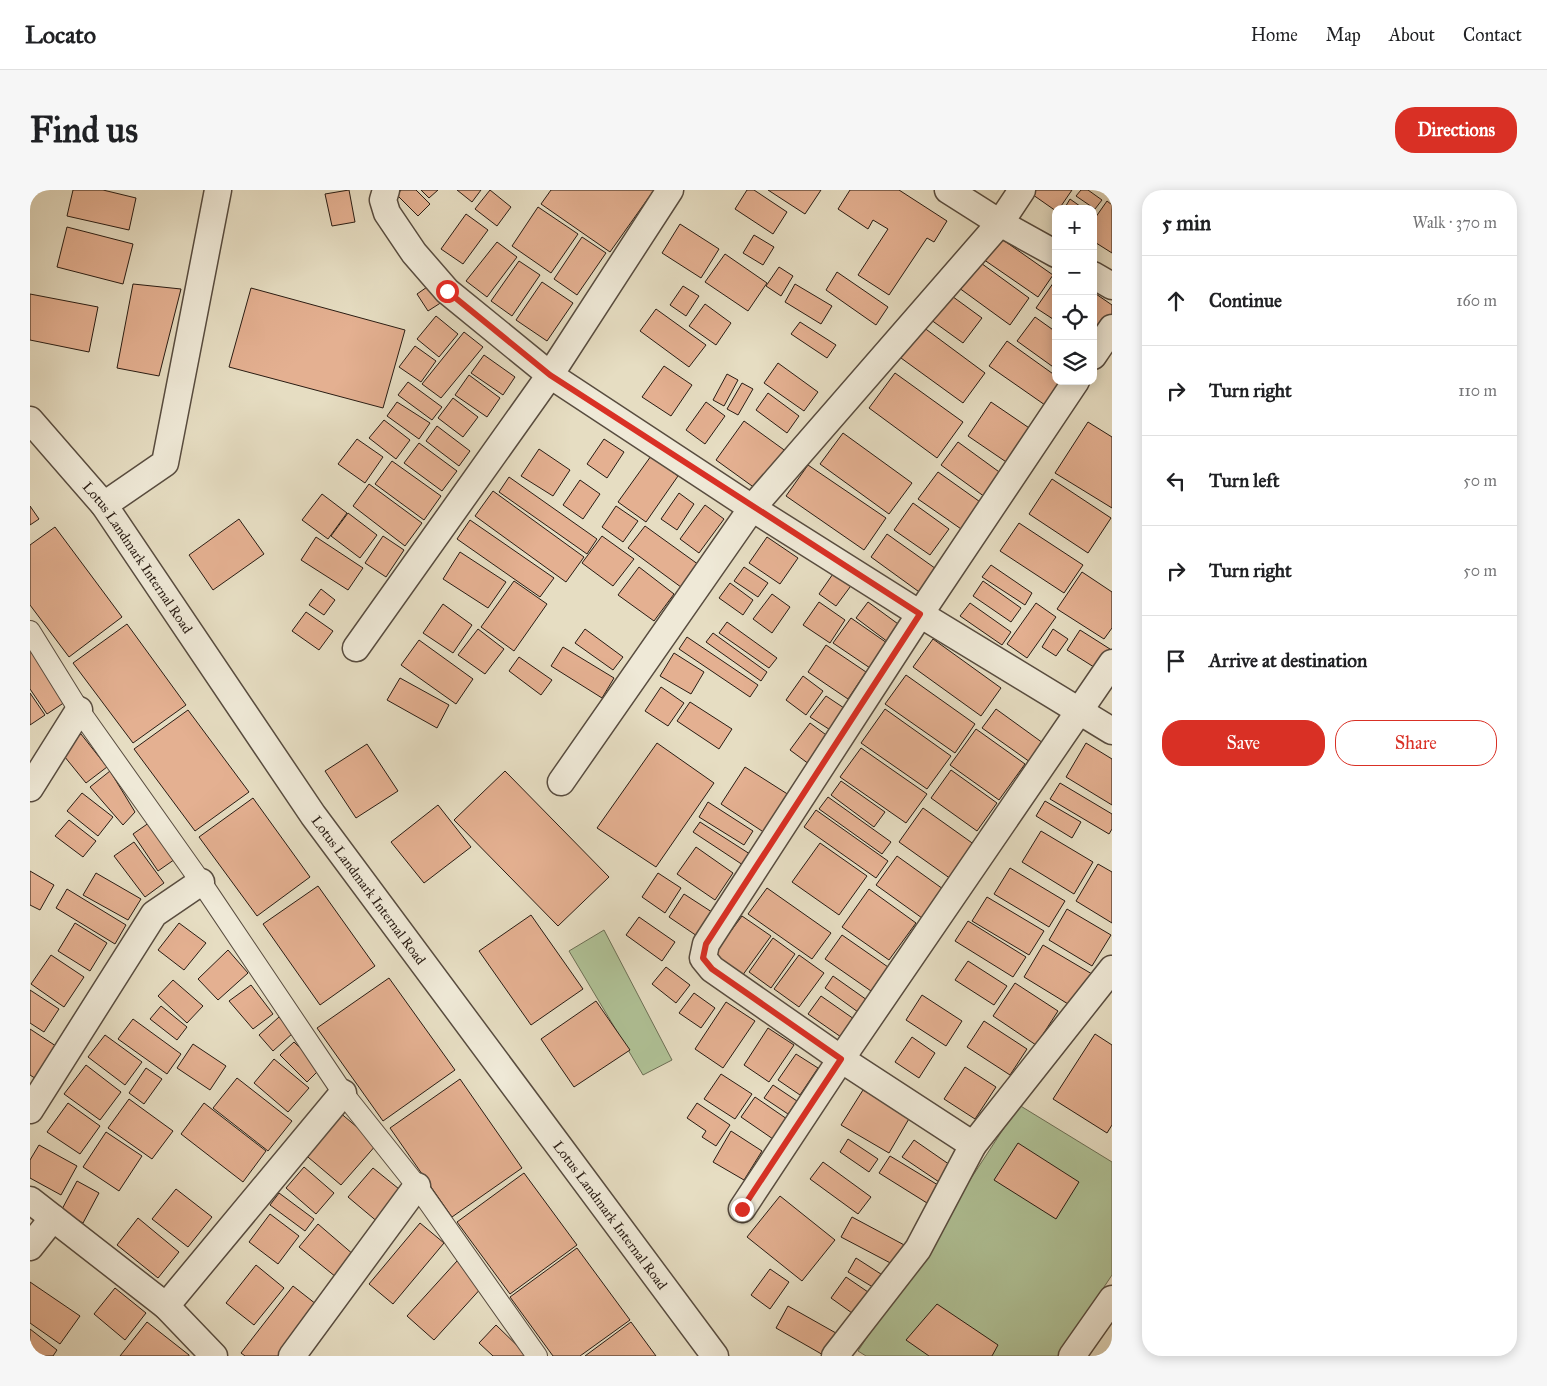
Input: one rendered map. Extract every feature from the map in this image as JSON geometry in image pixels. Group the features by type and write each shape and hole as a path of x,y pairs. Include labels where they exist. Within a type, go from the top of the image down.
{"street":[{"path":"104,505 165,463 218,190"},
{"path":"386,190 383,200 387,213 414,253 441,285 550,375 752,508 1112,732"},
{"path":"356,648 550,375 670,190"},
{"path":"948,190 1000,223 1052,252"},
{"path":"561,782 752,508 1000,223 1022,190"},
{"path":"1097,277 1112,286"},
{"path":"1097,350 1112,328"},
{"path":"972,1145 841,1059 712,969 703,958 706,944 920,614 1073,385"},
{"name":"Lotus Landmark Internal Road","path":"30,420 104,505 313,815 715,1356"},
{"path":"30,631 79,710 201,882 343,1093 417,1186 537,1356"},
{"path":"742,1209 841,1059 1112,663"},
{"path":"30,788 79,710"},
{"path":"30,1110 154,914 201,882"},
{"path":"835,1356 918,1249 972,1145 1112,969"},
{"path":"166,1306 343,1093"},
{"path":"292,1356 417,1186"},
{"path":"30,1200 166,1306 214,1356"},
{"path":"30,1247 53,1218"},
{"path":"1072,1356 1112,1299"}],"green space":[{"path":"604,930 672,1060 643,1075 569,951"},
{"path":"1019,1105 1112,1162 1112,1275 1058,1356 866,1356 858,1351"}],"building":[{"path":"73,190 103,190 136,198 129,230 67,216"},
{"path":"349,190 355,222 332,226 325,194"},
{"path":"401,190 416,190 430,204 418,216 397,195"},
{"path":"421,190 438,190 429,198"},
{"path":"457,190 481,190 472,202"},
{"path":"490,190 511,207 497,226 475,209"},
{"path":"551,190 654,190 610,252 541,204"},
{"path":"747,190 754,190 787,212 773,234 735,209"},
{"path":"768,190 821,190 805,214"},
{"path":"850,190 899,190 947,221 934,242 927,238 889,295 858,275 888,229 873,220 868,229 838,209"},
{"path":"1026,190 1072,190 1062,205 1052,205 1052,208"},
{"path":"1081,190 1088,190 1102,200 1097,206 1089,205 1076,196"},
{"path":"1070,199 1078,205 1066,205"},
{"path":"1107,201 1112,205 1112,253 1097,244 1097,215"},
{"path":"538,207 578,234 551,273 512,246"},
{"path":"466,214 488,230 463,264 441,249"},
{"path":"680,224 719,249 701,278 662,253"},
{"path":"67,227 133,244 123,284 57,267"},
{"path":"754,235 774,247 763,265 743,253"},
{"path":"996,235 1052,274 1052,276 1038,297 980,257"},
{"path":"582,237 606,253 577,295 554,279"},
{"path":"497,242 517,257 487,297 466,281"},
{"path":"725,254 767,283 748,311 705,282"},
{"path":"974,258 1029,298 1010,325 955,285"},
{"path":"519,261 540,275 512,316 491,301"},
{"path":"779,267 793,276 781,296 766,286"},
{"path":"837,272 888,307 876,325 826,290"},
{"path":"542,282 573,303 547,341 516,320"},
{"path":"133,284 181,289 159,376 117,368"},
{"path":"795,284 832,306 821,324 785,302"},
{"path":"430,285 442,302 428,311 417,294"},
{"path":"1052,285 1052,318 1036,308"},
{"path":"683,286 699,296 686,316 670,305"},
{"path":"251,288 405,330 383,408 229,367"},
{"path":"945,291 982,318 963,343 927,317"},
{"path":"30,294 98,307 89,352 30,340"},
{"path":"1097,295 1112,305 1112,336 1097,343"},
{"path":"705,304 731,323 716,345 689,326"},
{"path":"656,309 706,345 689,367 640,331"},
{"path":"436,316 458,334 439,357 417,339"},
{"path":"1035,317 1052,329 1052,366 1017,341"},
{"path":"800,322 836,345 827,358 791,334"},
{"path":"923,327 985,373 963,403 901,358"},
{"path":"464,332 483,347 441,398 422,384"},
{"path":"1007,341 1052,373 1052,385 1059,385 1045,405 989,366"},
{"path":"415,346 436,361 421,382 399,367"},
{"path":"484,355 515,377 503,395 471,373"},
{"path":"778,363 818,392 804,411 764,383"},
{"path":"664,366 692,385 671,416 642,397"},
{"path":"895,373 963,422 937,458 869,408"},
{"path":"727,374 738,380 724,406 713,400"},
{"path":"469,375 500,398 487,417 455,395"},
{"path":"408,382 442,407 432,420 398,395"},
{"path":"742,383 753,389 738,415 727,409"},
{"path":"768,393 799,416 787,433 756,410"},
{"path":"453,398 478,417 463,437 438,418"},
{"path":"397,402 430,423 419,439 387,416"},
{"path":"706,402 725,416 705,444 686,430"},
{"path":"991,402 1041,436 1018,470 968,436"},
{"path":"384,420 410,440 396,459 369,438"},
{"path":"744,421 787,452 759,491 716,460"},
{"path":"1088,422 1112,437 1112,508 1055,473"},
{"path":"437,426 470,451 459,466 426,441"},
{"path":"843,433 912,483 889,514 820,464"},
{"path":"357,439 383,457 365,483 338,464"},
{"path":"604,439 624,452 607,478 587,464"},
{"path":"958,442 1002,474 985,497 941,465"},
{"path":"419,443 457,471 442,491 404,463"},
{"path":"539,449 570,470 553,496 521,476"},
{"path":"651,456 678,476 646,522 618,502"},
{"path":"392,461 441,496 424,520 375,484"},
{"path":"808,465 886,518 864,550 786,496"},
{"path":"938,472 983,504 964,531 918,499"},
{"path":"509,477 597,539 587,554 499,492"},
{"path":"1052,479 1111,518 1088,553 1029,514"},
{"path":"580,480 600,494 583,519 563,505"},
{"path":"369,484 422,523 405,546 353,506"},
{"path":"493,491 584,557 566,582 475,516"},
{"path":"679,493 694,504 677,530 661,519"},
{"path":"322,494 347,513 328,539 302,520"},
{"path":"913,503 949,529 930,555 894,530"},
{"path":"705,505 724,519 699,553 680,539"},
{"path":"30,506 39,519 30,525"},
{"path":"616,506 638,521 623,542 602,527"},
{"path":"348,513 377,535 360,558 331,536"},
{"path":"239,519 264,554 213,590 189,555"},
{"path":"470,520 554,578 540,597 457,539"},
{"path":"1019,523 1083,565 1064,593 1000,551"},
{"path":"645,526 706,570 689,593 628,548"},
{"path":"55,527 122,617 69,657 30,605 30,545"},
{"path":"887,534 939,571 922,594 871,557"},
{"path":"383,536 404,550 386,577 365,563"},
{"path":"602,536 634,559 613,586 582,563"},
{"path":"316,537 363,568 348,590 301,560"},
{"path":"767,537 798,558 780,584 749,563"},
{"path":"460,552 506,582 488,608 443,579"},
{"path":"991,565 1032,593 1025,605 982,577"},
{"path":"639,567 674,594 654,621 618,595"},
{"path":"744,567 768,583 758,597 734,581"},
{"path":"835,571 853,583 836,606 819,594"},
{"path":"1082,572 1112,592 1112,628 1104,639 1057,609"},
{"path":"514,581 547,604 514,651 481,627"},
{"path":"983,581 1021,608 1011,622 973,596"},
{"path":"730,583 753,600 743,615 719,598"},
{"path":"321,589 335,600 324,615 309,605"},
{"path":"772,594 790,607 772,633 753,619"},
{"path":"819,602 845,620 830,643 803,625"},
{"path":"868,602 905,629 892,645 856,618"},
{"path":"970,603 1011,632 1002,645 960,616"},
{"path":"1036,603 1056,617 1027,658 1007,644"},
{"path":"443,604 472,625 453,653 423,633"},
{"path":"306,612 333,631 319,650 292,631"},
{"path":"851,618 887,643 870,668 833,643"},
{"path":"727,622 777,658 769,668 719,633"},
{"path":"127,624 186,705 133,743 73,663"},
{"path":"478,629 504,649 485,674 458,655"},
{"path":"585,629 623,657 613,670 575,643"},
{"path":"1053,629 1068,639 1056,656 1042,647"},
{"path":"1080,630 1110,649 1097,669 1067,650"},
{"path":"713,633 767,672 761,681 706,642"},
{"path":"687,637 758,685 750,697 679,649"},
{"path":"933,639 1001,688 981,716 913,667"},
{"path":"419,640 473,679 456,704 401,665"},
{"path":"30,644 68,700 47,714 30,689"},
{"path":"826,645 866,672 848,699 808,672"},
{"path":"563,647 614,678 602,698 551,666"},
{"path":"674,653 704,672 691,694 660,676"},
{"path":"519,657 552,680 541,695 509,671"},
{"path":"906,675 975,724 955,753 885,704"},
{"path":"803,676 823,691 806,715 786,700"},
{"path":"400,678 449,705 437,728 387,700"},
{"path":"661,687 684,703 668,726 645,711"},
{"path":"30,693 45,715 30,725"},
{"path":"826,696 850,712 835,733 810,717"},
{"path":"690,702 732,729 719,749 677,721"},
{"path":"885,709 951,756 927,789 861,743"},
{"path":"996,709 1043,743 1030,762 982,728"},
{"path":"188,710 249,792 195,831 134,749"},
{"path":"810,723 833,740 813,767 790,750"},
{"path":"976,729 1025,764 999,800 950,765"},
{"path":"81,734 107,767 86,783 60,751"},
{"path":"657,743 714,783 656,867 597,828"},
{"path":"1086,743 1112,759 1112,805 1066,777"},
{"path":"367,744 398,791 356,818 325,771"},
{"path":"861,748 927,794 906,823 840,777"},
{"path":"745,767 789,795 765,833 721,804"},
{"path":"951,770 997,803 977,831 931,798"},
{"path":"110,771 135,812 123,825 90,787"},
{"path":"505,771 609,877 558,926 454,820"},
{"path":"841,781 885,812 874,827 831,795"},
{"path":"1060,783 1112,814 1112,829 1109,834 1050,799"},
{"path":"82,793 113,817 98,836 67,811"},
{"path":"828,797 891,842 882,854 819,809"},
{"path":"253,798 310,877 257,916 199,837"},
{"path":"1045,801 1081,822 1072,838 1036,816"},
{"path":"708,802 753,831 744,845 699,817"},
{"path":"438,805 471,847 424,883 391,842"},
{"path":"923,808 975,845 951,879 899,842"},
{"path":"816,810 888,861 876,878 804,827"},
{"path":"69,820 96,841 83,857 55,836"},
{"path":"153,820 178,857 158,871 133,834"},
{"path":"700,822 753,856 746,867 693,832"},
{"path":"1041,831 1093,862 1074,894 1022,862"},
{"path":"134,842 164,883 145,897 114,856"},
{"path":"820,843 867,876 839,915 792,882"},
{"path":"696,847 733,873 715,900 677,874"},
{"path":"897,856 943,889 922,918 876,885"},
{"path":"1098,864 1112,872 1112,923 1076,901"},
{"path":"1010,868 1065,901 1049,927 994,894"},
{"path":"30,871 54,885 40,910 30,905"},
{"path":"96,873 141,899 128,920 83,895"},
{"path":"658,873 681,888 665,913 642,897"},
{"path":"318,886 375,966 320,1005 263,924"},
{"path":"767,888 831,933 812,959 748,914"},
{"path":"67,889 126,925 115,944 56,908"},
{"path":"869,889 916,923 889,960 842,927"},
{"path":"684,894 715,914 700,938 669,917"},
{"path":"987,897 1044,931 1029,955 972,921"},
{"path":"1067,909 1111,935 1092,966 1049,940"},
{"path":"531,915 583,989 531,1025 479,951"},
{"path":"742,916 771,936 742,976 713,955"},
{"path":"639,917 675,942 662,961 626,935"},
{"path":"968,921 1026,957 1013,977 955,941"},
{"path":"75,923 107,943 90,971 58,951"},
{"path":"179,923 206,943 184,970 158,950"},
{"path":"842,935 888,967 871,991 825,959"},
{"path":"773,938 795,954 771,988 749,972"},
{"path":"1043,945 1092,974 1073,1007 1024,977"},
{"path":"228,950 248,973 218,1000 198,979"},
{"path":"51,955 84,977 64,1007 31,984"},
{"path":"799,955 824,973 799,1007 774,989"},
{"path":"968,961 1007,986 994,1005 955,980"},
{"path":"666,967 690,985 676,1003 652,984"},
{"path":"833,976 867,1000 858,1012 825,988"},
{"path":"389,978 455,1070 383,1121 317,1028"},
{"path":"173,980 203,1006 187,1023 158,996"},
{"path":"1015,983 1058,1011 1036,1045 993,1016"},
{"path":"251,985 273,1014 253,1029 229,1001"},
{"path":"30,990 59,1009 44,1032 30,1023"},
{"path":"694,993 715,1008 701,1028 679,1013"},
{"path":"922,995 962,1021 946,1046 906,1020"},
{"path":"821,996 854,1019 841,1037 808,1014"},
{"path":"596,1001 630,1050 574,1087 541,1039"},
{"path":"726,1002 755,1021 723,1068 695,1049"},
{"path":"161,1006 187,1027 177,1040 150,1019"},
{"path":"279,1017 293,1033 273,1051 259,1035"},
{"path":"133,1019 181,1054 167,1074 118,1039"},
{"path":"984,1021 1027,1049 1010,1075 967,1047"},
{"path":"768,1028 794,1045 769,1082 744,1065"},
{"path":"30,1029 62,1050 41,1082 30,1075"},
{"path":"1095,1034 1112,1045 1112,1125 1107,1133 1053,1099"},
{"path":"105,1035 142,1062 125,1085 88,1057"},
{"path":"912,1037 935,1053 919,1078 895,1062"},
{"path":"294,1042 321,1068 307,1082 280,1055"},
{"path":"193,1044 226,1066 210,1090 177,1068"},
{"path":"796,1054 818,1068 800,1095 778,1080"},
{"path":"274,1059 309,1088 288,1112 254,1083"},
{"path":"86,1065 121,1092 100,1120 64,1094"},
{"path":"965,1067 996,1087 975,1119 944,1099"},
{"path":"146,1068 162,1079 144,1104 129,1093"},
{"path":"721,1074 752,1094 735,1119 704,1099"},
{"path":"237,1078 292,1121 268,1151 213,1108"},
{"path":"460,1079 522,1168 452,1217 390,1128"},
{"path":"773,1085 797,1101 788,1114 764,1098"},
{"path":"863,1090 910,1117 889,1153 841,1125"},
{"path":"755,1097 787,1119 773,1139 741,1117"},
{"path":"129,1099 173,1131 152,1159 108,1128"},
{"path":"68,1103 100,1126 80,1154 47,1132"},
{"path":"204,1103 266,1151 243,1182 181,1134"},
{"path":"697,1103 730,1125 716,1146 702,1137 706,1131 687,1118"},
{"path":"338,1111 377,1144 341,1185 302,1152"},
{"path":"731,1131 762,1151 744,1180 713,1162"},
{"path":"106,1132 142,1156 119,1191 83,1167"},
{"path":"848,1139 878,1159 869,1172 840,1152"},
{"path":"914,1140 953,1167 942,1184 902,1157"},
{"path":"1018,1143 1079,1182 1056,1219 994,1180"},
{"path":"39,1145 77,1166 61,1195 30,1178 30,1160"},
{"path":"890,1156 938,1185 927,1203 879,1173"},
{"path":"823,1162 871,1197 858,1214 810,1179"},
{"path":"304,1167 334,1193 316,1214 286,1188"},
{"path":"373,1168 404,1193 379,1223 348,1197"},
{"path":"524,1173 577,1245 510,1294 457,1222"},
{"path":"77,1181 99,1193 83,1223 61,1211"},
{"path":"176,1189 212,1217 188,1247 152,1219"},
{"path":"279,1193 314,1219 305,1231 270,1205"},
{"path":"780,1196 835,1240 802,1281 747,1237"},
{"path":"270,1214 299,1236 278,1264 249,1242"},
{"path":"852,1217 908,1247 898,1267 841,1237"},
{"path":"138,1218 179,1252 158,1278 117,1245"},
{"path":"420,1223 444,1243 393,1304 369,1284"},
{"path":"318,1224 354,1255 336,1277 299,1247"},
{"path":"577,1248 630,1320 580,1356 553,1356 510,1297"},
{"path":"856,1258 884,1276 876,1289 848,1272"},
{"path":"457,1261 484,1285 434,1340 407,1316"},
{"path":"256,1265 284,1288 254,1325 226,1303"},
{"path":"770,1269 789,1282 770,1309 751,1295"},
{"path":"846,1277 868,1292 852,1313 831,1298"},
{"path":"30,1282 80,1316 60,1344 30,1323"},
{"path":"293,1286 321,1308 283,1356 245,1356 241,1353"},
{"path":"115,1288 146,1313 125,1340 94,1314"},
{"path":"937,1304 998,1345 992,1356 929,1356 906,1340"},
{"path":"788,1306 843,1337 825,1356 776,1328"},
{"path":"147,1322 189,1355 189,1356 120,1356"},
{"path":"631,1322 656,1356 585,1356"},
{"path":"496,1325 528,1356 493,1356 479,1343"},
{"path":"30,1329 57,1350 53,1356 30,1356"}],"route":[{"path":"447,291 550,375 752,508 920,614 706,944 703,958 712,969 841,1059 742,1209"}]}
